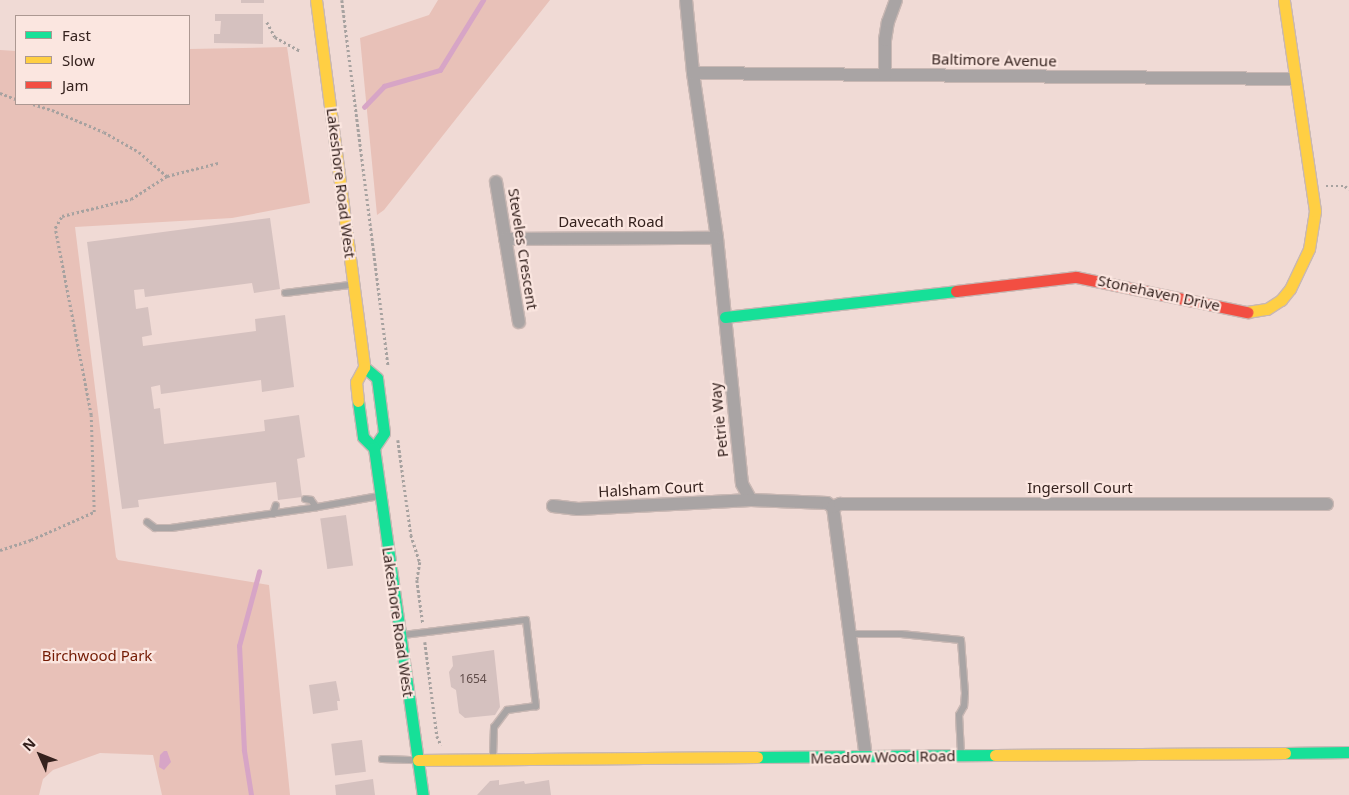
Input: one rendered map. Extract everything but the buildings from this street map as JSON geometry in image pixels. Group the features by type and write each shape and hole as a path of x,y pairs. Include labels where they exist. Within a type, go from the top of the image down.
{"street":[{"name":"Lakeshore Road West","path":"316,0 364,367 356,382 363,437 374,448 423,795"},
{"name":"Petrie Way","path":"686,0 693,74 717,238 742,484 751,500"},
{"path":"885,75 885,40 888,22 896,0"},
{"name":"Stonehaven Drive","path":"725,317 1076,277 1249,312 1267,309 1281,300 1290,289 1309,249 1315,211 1294,79 1284,0"},
{"name":"Baltimore Avenue","path":"693,74 1294,79"},
{"name":"Steveles Crescent","path":"496,182 519,322"},
{"name":"Davecath Road","path":"505,239 717,238"},
{"name":"Lakeshore Road West","path":"364,367 377,378 384,433 374,448"},
{"path":"751,500 826,503 833,507 866,757"},
{"name":"Halsham Court","path":"553,506 578,509 751,500"},
{"name":"Ingersoll Court","path":"833,507 840,504 1327,504"},
{"name":"Meadow Wood Road","path":"418,760 493,761 1349,752"}],"lane":[{"path":"286,293 354,284"},
{"path":"147,522 155,528 161,529 272,514 380,495"},
{"path":"305,499 310,500 316,507"},
{"path":"272,514 276,505"},
{"path":"400,635 526,620 536,706 507,710 494,727 493,761"},
{"path":"850,634 900,634 961,640 965,693 964,706 959,715 962,756"},
{"path":"382,760 418,760"}],"path":[{"path":"267,22 275,37 300,50"},
{"path":"0,93 15,98"},
{"path":"36,105 52,110 118,140 139,152 167,176"},
{"path":"0,550 31,540 94,512 91,415 55,228 62,216 131,199 167,176 218,163"},
{"path":"1310,185 1344,186 1349,189"}],"green space":[{"path":"438,0 550,0 384,210 377,215 360,38 429,15"},
{"name":"Birchwood Park","path":"287,47 310,203 232,218 75,227 116,557 118,560 269,585 290,795 162,795 153,755 100,753 53,770 43,779 39,795 0,795 0,50 15,51 15,105 190,105 190,49"}],"shaded area":[{"path":"167,751 171,762 164,770 159,767 160,755"}],"waterway":[{"path":"364,107 384,86 440,70 483,0"},
{"path":"251,795 244,751 239,646 259,572"}],"traffic: fast":[{"path":"725,317 956,291"},
{"path":"364,367 377,378 384,433 374,448"},
{"path":"358,401 363,437 374,448 423,795"},
{"path":"1285,753 1349,752"},
{"path":"757,757 995,755"}],"traffic: slow":[{"path":"316,0 364,367 356,382 358,401"},
{"path":"1247,312 1267,309 1281,300 1290,289 1309,249 1315,211 1284,0"},
{"path":"995,755 1285,753"},
{"path":"418,760 757,757"}],"traffic: jam":[{"path":"956,291 1076,277 1247,312"}]}
